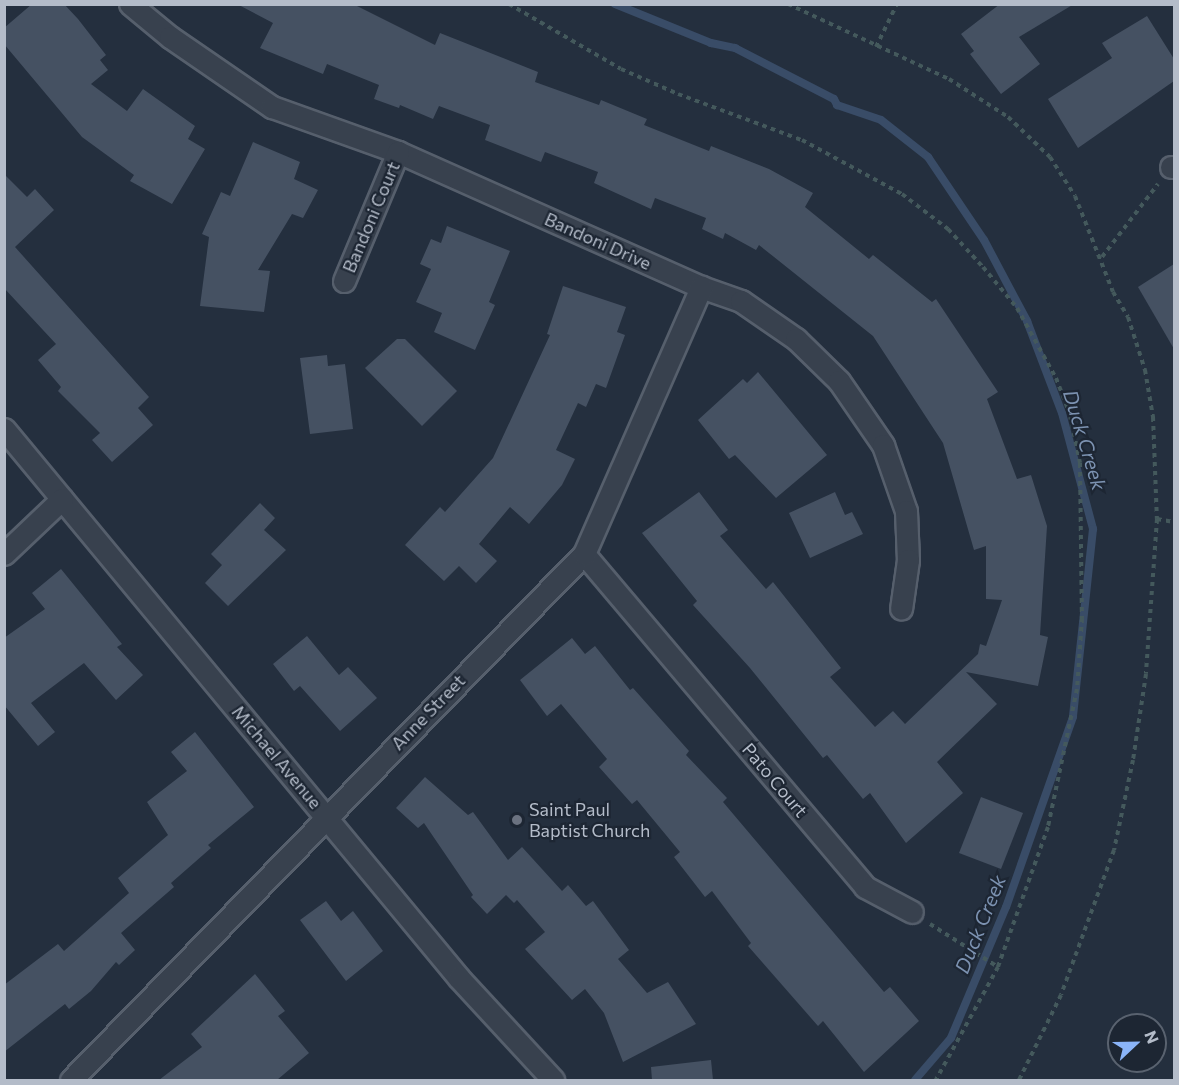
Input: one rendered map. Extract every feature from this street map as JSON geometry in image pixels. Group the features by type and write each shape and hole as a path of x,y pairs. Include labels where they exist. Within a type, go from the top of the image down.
{"street":[{"name":"Bandoni Drive","path":"130,4 170,37 272,107 398,152 701,288 741,301 796,339 839,381 883,445 906,510 908,560 901,609"},
{"name":"Bandoni Court","path":"344,281 398,152"},
{"name":"Anne Street","path":"71,1080 585,554 701,288"},
{"name":"Michael Avenue","path":"4,429 459,978 553,1080"},
{"path":"4,554 62,499"},
{"name":"Pato Court","path":"585,554 865,887 912,912"}],"path":[{"path":"509,4 621,69 688,99 802,140 902,194 948,229 983,267 1017,308 1056,378 1070,415 1081,473 1082,618 1077,689 1048,827 998,967 936,1080"},
{"path":"788,4 876,47 949,79 1008,117 1050,157 1075,196 1102,258 1113,292 1128,317 1145,370 1153,417 1157,519 1146,674 1121,822 1061,995 1019,1080"},
{"path":"876,47 897,4"},
{"path":"1102,258 1173,167"},
{"path":"1157,519 1174,522"},
{"path":"912,912 998,967"}],"building":[{"path":"32,4 64,4 78,19 106,55 100,60 108,70 91,84 127,111 143,89 195,126 188,139 205,149 172,204 130,181 134,175 82,137 4,44 4,28"},
{"path":"237,4 353,4 435,45 440,33 538,72 535,82 599,105 601,100 647,119 644,125 709,151 711,146 769,169 813,193 805,207 869,259 873,255 932,302 936,299 998,392 987,399 1017,479 1031,475 1047,526 1040,635 1048,637 1038,686 966,672 997,704 937,762 963,793 906,843 870,793 863,799 827,755 823,758 750,668 693,605 697,601 642,533 699,492 728,530 720,536 766,589 773,582 841,668 830,677 875,727 893,711 905,724 978,654 980,644 986,646 1002,600 986,599 986,546 974,550 943,443 873,336 759,245 756,250 725,233 723,239 702,229 706,218 655,198 651,209 594,183 598,172 545,152 541,162 485,140 490,125 439,106 433,119 400,105 399,108 374,99 379,85 327,64 323,74 260,48 273,23"},
{"path":"1000,4 1074,4 1019,37 1040,64 1001,94 970,54 974,51 961,34"},
{"path":"1147,16 1174,59 1174,81 1078,148 1048,99 1112,58 1102,43"},
{"path":"253,142 300,162 294,179 318,190 303,218 292,214 258,270 270,271 264,312 200,306 209,237 202,234 221,192 230,196"},
{"path":"4,174 27,197 35,189 54,210 15,247 149,397 138,408 153,425 112,462 92,440 100,433 58,391 61,387 38,360 56,344 4,288"},
{"path":"447,226 510,251 489,302 495,305 475,350 434,332 442,313 416,302 431,269 420,264 431,239 441,243"},
{"path":"1174,264 1174,349 1138,287"},
{"path":"563,286 626,307 617,332 625,335 606,388 596,384 586,407 578,403 556,450 575,459 562,485 529,524 510,507 479,544 497,561 476,583 459,566 444,581 405,545 440,507 445,512 493,458 550,335 547,334"},
{"path":"397,339 405,339 457,391 422,426 365,368"},
{"path":"327,355 328,366 345,364 353,429 310,434 300,358"},
{"path":"758,372 827,455 776,498 735,455 729,459 698,420 743,379 747,383"},
{"path":"835,492 845,515 852,512 863,534 810,558 789,513"},
{"path":"260,503 275,518 264,530 286,550 228,606 205,583 222,565 211,554"},
{"path":"61,569 122,644 117,647 143,675 116,700 84,663 31,703 55,732 38,746 4,705 4,638 45,609 32,593"},
{"path":"307,636 339,675 348,667 377,698 340,731 300,686 294,691 273,664"},
{"path":"572,638 585,654 595,646 630,690 633,688 689,751 686,755 727,798 723,802 884,992 890,987 919,1021 864,1072 823,1021 818,1026 748,946 751,943 712,891 705,897 674,857 680,852 637,800 632,804 599,767 607,759 561,704 547,716 520,680"},
{"path":"195,732 254,807 208,845 211,848 171,883 174,887 121,933 135,950 119,965 116,962 91,991 69,1009 65,1004 4,1052 4,985 58,944 64,951 129,893 118,878 168,835 147,802 187,771 171,752"},
{"path":"425,777 468,815 473,812 508,860 522,847 562,891 568,885 586,906 593,901 629,950 618,959 647,993 668,982 696,1024 623,1062 604,1013 585,989 572,1000 525,949 545,932 517,900 514,903 506,895 487,914 471,897 473,895 424,823 418,828 396,808"},
{"path":"981,797 1023,813 1001,869 959,853"},
{"path":"326,901 341,921 353,911 383,951 346,981 300,920"},
{"path":"255,974 285,1011 278,1016 309,1053 277,1080 159,1080 202,1047 191,1034"},
{"path":"711,1060 713,1080 652,1080 651,1067"}],"waterway":[{"name":"Duck Creek","path":"615,4 711,43 735,48 834,99 837,105 881,120 928,157 984,240 1027,321 1062,413 1093,529 1073,717 1006,907 951,1038 915,1080"}],"place":[{"name":"Saint Paul Baptist Church","path":"517,820"}]}
